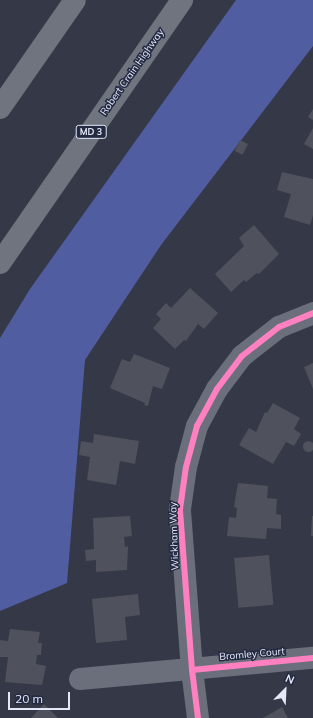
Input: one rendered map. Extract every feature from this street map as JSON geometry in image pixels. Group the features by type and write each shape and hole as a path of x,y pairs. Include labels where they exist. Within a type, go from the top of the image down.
{"highway":[{"path":"0,108 75,0"},
{"name":"Robert Crain Highway","path":"0,263 182,0"}],"street":[{"name":"Wickham Way","path":"198,718 192,670 180,509 186,467 197,426 218,390 242,356 279,327 313,313"},
{"name":"Bromley Court","path":"80,679 313,658"}],"shaded area":[{"path":"236,0 313,0 313,46 161,245 85,360 67,583 0,611 0,338 30,289"}],"building":[{"path":"313,109 313,120 308,117"},
{"path":"313,128 313,149 304,144"},
{"path":"240,140 248,144 243,155 235,151"},
{"path":"282,172 313,179 313,215 310,225 284,217 291,194 277,190"},
{"path":"254,225 279,254 259,274 257,273 246,282 244,280 231,292 215,274 244,246 239,238"},
{"path":"190,288 218,313 204,329 198,324 186,341 184,340 175,349 153,328 161,319 156,314 166,303 171,308"},
{"path":"134,354 170,368 162,389 153,386 148,406 144,405 145,403 110,388 122,359 130,362"},
{"path":"313,363 313,389 304,367"},
{"path":"273,403 300,418 294,429 301,434 294,446 286,442 273,464 239,445 249,428 256,432 265,412 267,413"},
{"path":"94,434 139,441 135,464 120,461 116,485 87,480 90,457 79,455 81,441 93,443"},
{"path":"308,440 312,442 314,446 312,450 308,452 304,450 302,446 304,442"},
{"path":"238,483 268,486 267,498 277,499 276,514 281,515 281,529 267,528 266,539 227,536 229,517 236,518 237,508 234,507"},
{"path":"130,516 132,536 124,537 125,547 128,546 127,570 96,572 96,560 86,561 85,550 94,549 93,518"},
{"path":"312,516 313,536 311,536"},
{"path":"269,555 273,605 238,608 234,558"},
{"path":"138,594 140,615 125,617 127,640 96,643 92,599"},
{"path":"10,629 40,632 38,643 42,643 41,655 37,655 36,664 46,666 42,685 5,682 8,657 0,657 0,640 8,641"},
{"path":"44,704 58,718 31,718"},
{"path":"282,707 288,718 263,718"}],"cycle path":[{"path":"198,718 192,670 180,509 186,467 197,426 217,389 242,356 279,327 313,313"},
{"path":"192,670 313,658"}]}
